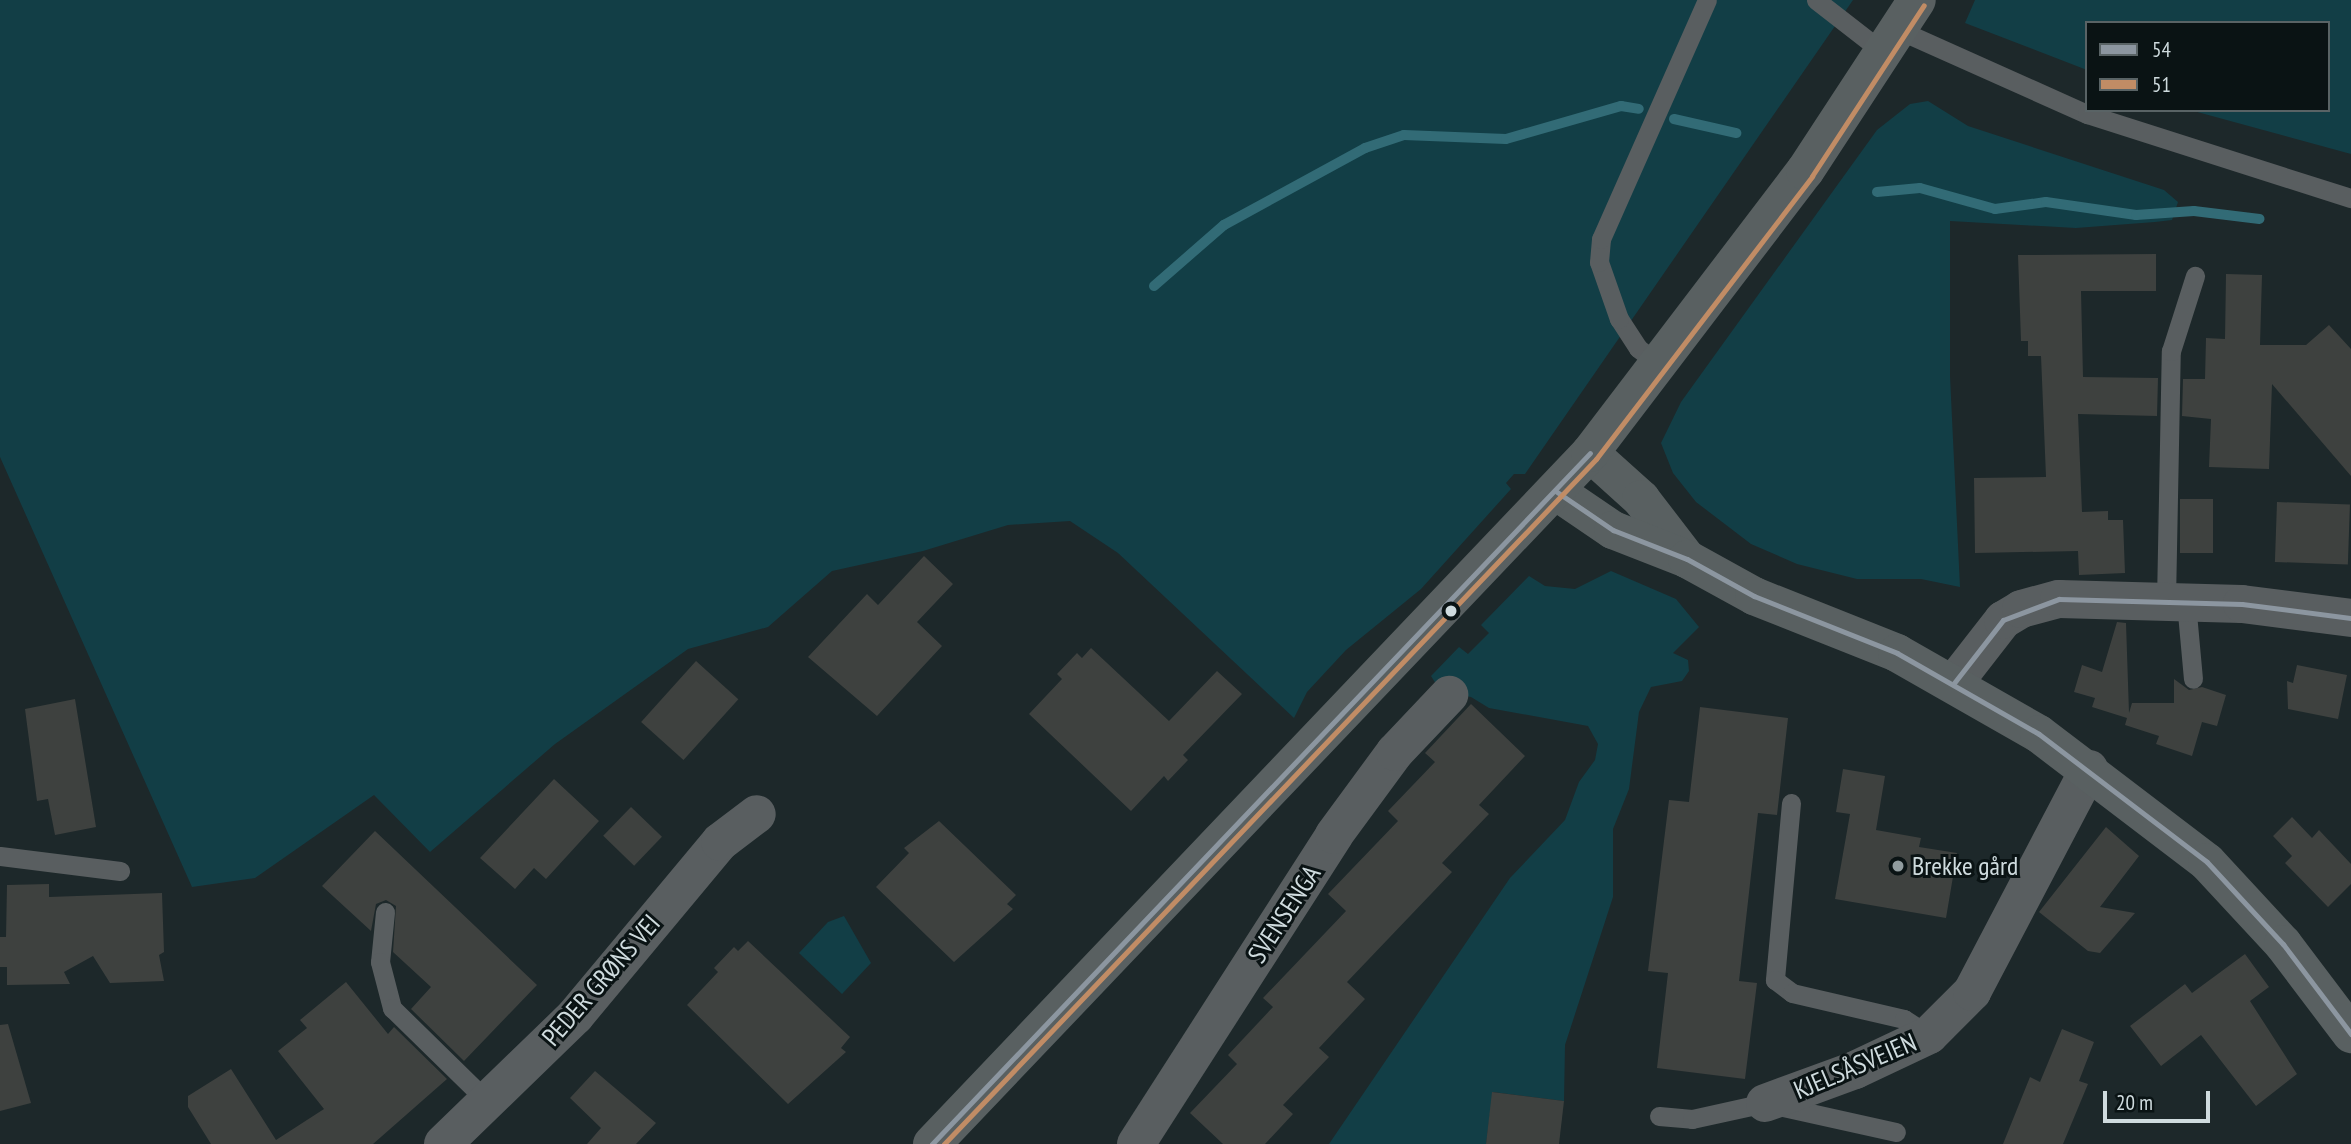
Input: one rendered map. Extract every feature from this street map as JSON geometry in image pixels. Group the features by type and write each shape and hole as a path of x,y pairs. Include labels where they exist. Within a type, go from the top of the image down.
{"main road":[{"path":"932,1144 1557,492 1659,364 1805,171 1900,27"},
{"path":"1590,453 1642,499 1687,559"},
{"path":"1557,492 1614,530 1687,559 1754,596 1954,682 2089,769 2207,862 2283,944 2351,1034"}],"street":[{"path":"1954,682 2003,620 2021,609 2059,599 2176,601 2351,618"},
{"name":"SVENSENGA","path":"1136,1144 1334,835 1395,752 1449,695"},
{"name":"KJELSÅSVEIEN","path":"1765,1103 1855,1070 1929,1035 1972,992 2089,769"},
{"name":"PEDER GRØNS VEI","path":"443,1144 575,1016 720,842 757,814"}],"lane":[{"path":"1659,364 1638,348 1619,319 1599,262 1601,239 1707,0"},
{"path":"1816,0 1900,27 2087,114 2351,198"},
{"path":"2193,679 2176,601 2171,351 2195,276"},
{"path":"1791,803 1775,980 1792,993 1904,1019 1929,1035"},
{"path":"0,856 120,871"},
{"path":"385,912 380,962 392,1009 488,1102"},
{"path":"1659,1116 1692,1119 1765,1103 1896,1132"}],"shaded area":[{"path":"0,0 1853,0 1525,474 1514,474 1506,483 1511,489 1421,589 1346,650 1307,692 1294,718 1118,553 1070,521 1008,525 923,551 832,571 768,627 688,649 555,744 430,852 374,795 255,878 192,887 0,457"},
{"path":"1975,0 2351,0 2351,154 2197,112 2330,112 2330,21 2085,21 2085,69 1965,23"},
{"path":"1928,101 1968,126 2164,190 2178,202 2172,220 2155,222 2076,228 1950,221 1950,376 1960,587 1921,579 1857,579 1797,564 1751,544 1696,502 1673,473 1661,443 1681,402 1877,130 1910,104"},
{"path":"1611,571 1676,599 1699,627 1673,653 1688,660 1689,671 1682,681 1651,687 1639,712 1629,789 1613,829 1613,897 1565,1045 1564,1101 1493,1092 1486,1144 1329,1144 1510,878 1565,820 1579,782 1595,760 1598,744 1588,726 1489,708 1471,697 1441,692 1431,676 1459,647 1468,654 1489,633 1481,625 1529,576 1545,586 1575,589"},
{"path":"844,916 871,963 842,994 799,953 828,922"}],"building":[{"path":"2156,254 2156,291 2081,291 2083,377 2158,378 2157,416 2078,414 2082,512 2108,511 2108,520 2123,520 2125,573 2079,575 2078,551 1975,553 1974,478 2046,477 2041,356 2028,356 2028,341 2021,341 2018,255"},
{"path":"2226,274 2262,275 2260,345 2306,345 2329,325 2351,349 2351,476 2272,384 2269,469 2209,467 2211,419 2182,416 2183,379 2205,379 2206,338 2225,339"},
{"path":"2180,499 2213,499 2213,553 2180,553"},
{"path":"2277,502 2350,505 2348,565 2275,562"},
{"path":"924,556 953,584 917,622 942,646 877,716 808,657 867,594 878,605"},
{"path":"2117,622 2126,623 2129,713 2132,703 2174,703 2174,679 2189,690 2202,687 2226,695 2217,726 2202,722 2192,756 2156,744 2159,736 2125,725 2127,718 2092,707 2095,698 2074,692 2082,665 2102,672"},
{"path":"1091,648 1169,721 1217,671 1242,694 1183,755 1188,760 1168,781 1164,776 1131,811 1029,714 1062,679 1057,674 1077,653 1082,658"},
{"path":"696,661 738,699 683,760 641,722"},
{"path":"2297,665 2347,675 2338,719 2288,709 2287,681 2293,683"},
{"path":"75,699 96,827 55,835 48,799 37,801 25,709"},
{"path":"1471,704 1525,756 1479,805 1489,814 1442,863 1452,872 1347,982 1365,999 1319,1048 1329,1057 1283,1105 1293,1114 1265,1144 1223,1144 1190,1113 1237,1064 1228,1055 1273,1007 1263,998 1346,911 1328,894 1398,821 1388,811 1435,762 1425,753"},
{"path":"1700,707 1788,718 1777,815 1758,813 1739,981 1757,983 1745,1079 1657,1068 1668,973 1648,971 1669,800 1689,802"},
{"name":"Brekke gård","path":"1843,769 1885,776 1876,830 1921,838 1919,847 1957,853 1946,918 1835,899 1850,814 1836,812"},
{"path":"554,779 599,821 546,879 534,868 515,889 480,858"},
{"path":"631,807 662,837 634,866 603,836"},
{"path":"2292,817 2312,838 2319,830 2351,864 2351,884 2328,907 2285,863 2292,856 2273,836"},
{"path":"939,821 1016,895 1007,904 1013,909 954,962 876,887 909,853 904,848"},
{"path":"2106,827 2139,856 2100,907 2135,913 2100,953 2088,951 2039,912"},
{"path":"375,831 537,985 464,1061 411,1009 431,987 393,952 396,906 386,900 376,904 371,931 322,886"},
{"path":"49,884 49,897 162,893 164,952 159,955 164,981 110,983 93,956 64,972 70,984 7,985 7,967 0,967 0,937 6,937 7,885"},
{"path":"748,941 850,1037 841,1048 846,1052 788,1104 687,1005 718,972 714,968 734,947 738,951"},
{"path":"2245,954 2269,987 2250,1001 2297,1074 2256,1106 2201,1035 2161,1066 2130,1026 2185,984 2192,993"},
{"path":"346,982 388,1034 394,1027 447,1079 373,1144 211,1144 188,1107 188,1096 231,1069 276,1140 324,1109 278,1051 307,1028 300,1020"},
{"path":"8,1024 31,1103 0,1111 0,1025"},
{"path":"2062,1029 2094,1042 2079,1081 2088,1084 2063,1144 2003,1144 2030,1077 2040,1082"},
{"path":"595,1071 656,1123 636,1144 587,1144 601,1128 570,1098"},
{"path":"1492,1092 1564,1101 1559,1144 1486,1144"}],"waterway":[{"path":"1154,286 1224,225 1365,148 1404,135 1506,139 1621,106 1639,109"},
{"path":"1674,119 1736,133"},
{"path":"1877,192 1920,188 1995,209 2046,202 2136,215 2194,211 2260,219"}],"transit line":[{"name":"51","path":"944,1144 1596,459 1812,176 1924,5"},
{"name":"54","path":"932,1144 1590,453"},
{"name":"54","path":"1557,492 1613,530 1687,559 1754,596 1897,653 2039,734 2207,862 2283,944 2351,1034"},
{"name":"54","path":"1954,683 2003,620 2059,599 2242,604 2351,618"}],"place":[{"name":"Brekke gård","path":"1898,866"}]}
